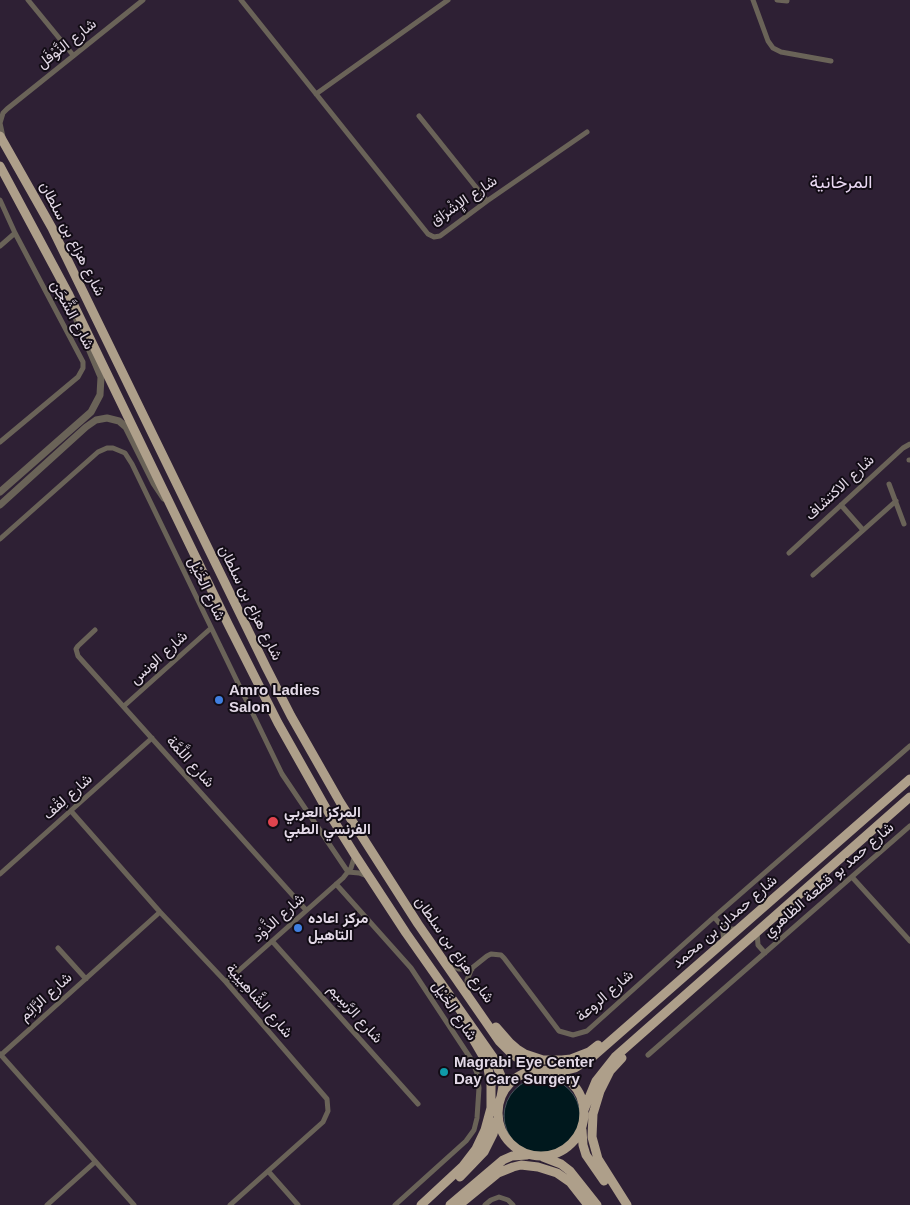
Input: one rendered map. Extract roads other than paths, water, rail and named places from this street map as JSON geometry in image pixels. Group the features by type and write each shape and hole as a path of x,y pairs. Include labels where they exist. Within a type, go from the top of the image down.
{"main road":[{"name":"شارع هزاع بن سلطان","path":"2,140 47,219 80,283 291,716 340,802 442,959 506,1049 523,1062 546,1071"},
{"name":"شارع هزاع بن سلطان","path":"0,166 68,293 256,681 306,773 355,855 498,1066 503,1086 501,1097"},
{"name":"شارع حمدان بن محمد","path":"546,1071 567,1070 583,1064 910,778"},
{"name":"شارع حمدان بن محمد","path":"584,1110 592,1088 604,1068 670,1007 910,797"},
{"path":"471,998 483,1008 504,1036 517,1049 534,1057 552,1061 571,1059 589,1052 640,1009 661,997"},
{"path":"627,1205 603,1170 594,1148 592,1125 596,1102 610,1071 660,1021 670,1007"},
{"path":"421,1205 470,1158 486,1130 491,1108 492,1085 487,1063 463,1022 460,1009"},
{"path":"428,1205 478,1159 489,1143 501,1097 508,1086 518,1077 529,1072 546,1071 563,1076 574,1085 581,1096 584,1110 582,1134 586,1155 622,1205"},
{"path":"498,1114 504,1136 520,1151 530,1155"},
{"path":"540,1156 559,1152 567,1148 574,1141 583,1124"},
{"path":"450,1205 503,1160 521,1155 540,1156 561,1164 570,1171 597,1205"},
{"path":"459,1205 498,1173 522,1165 538,1166 557,1173 570,1182 588,1205"}],"street":[{"path":"28,0 73,56"},
{"name":"شارع النَّوْفَل","path":"7,109 143,0"},
{"name":"شارع الإِشْرَاق","path":"242,0 431,236 440,236 487,200 587,132"},
{"path":"316,94 448,0"},
{"path":"753,0 768,41 773,48 781,52 831,61"},
{"path":"777,0 787,1"},
{"path":"0,110 7,109"},
{"path":"2,140 0,123 3,113 7,109"},
{"path":"419,116 487,200"},
{"name":"شارع الشَّجَن","path":"0,200 15,233 82,362 83,368 78,377 0,442"},
{"path":"0,246 15,233"},
{"path":"0,492 90,412 100,396 102,377 74,315 68,293"},
{"path":"0,505 86,427 96,420 107,418 118,421 126,427 157,488 172,508"},
{"name":"شارع الاكتشاف","path":"789,553 903,448 910,444"},
{"name":"شارع الخَيْل","path":"0,539 98,452 107,448 120,450 125,453 282,774 348,872"},
{"path":"889,484 904,524"},
{"path":"813,574 896,501"},
{"path":"841,505 863,530"},
{"name":"شارع الونس","path":"124,706 210,628"},
{"name":"شارع اللَّمَّة","path":"95,630 78,646 76,652 306,910"},
{"name":"شارع لِقْف","path":"0,874 152,738"},
{"name":"شارع الروعة","path":"472,968 487,956 501,955 554,1026 566,1034 580,1034 587,1031 910,746"},
{"name":"شارع الشَّاهِينِية","path":"71,810 160,912 226,982 322,1093 328,1103 327,1115 323,1122 230,1205"},
{"name":"شارع حمد بو قطعة الظاهري","path":"648,1055 910,826"},
{"name":"شارع الذَّوْد","path":"226,982 336,884 348,872 353,864 355,855"},
{"path":"348,872 359,873 370,878"},
{"path":"852,877 910,941"},
{"name":"شارع الخَيْل","path":"336,884 411,968 471,1059 477,1073 479,1088 477,1118 474,1130 466,1140 395,1205"},
{"name":"شارع الرَّائِم","path":"0,1054 160,912"},
{"path":"714,917 722,926 723,942"},
{"path":"722,926 730,929 739,929"},
{"name":"شارع حمد بو قطعة الظاهري","path":"757,931 758,945"},
{"name":"شارع الرَّسِيم","path":"272,941 418,1104"},
{"name":"شارع حمد بو قطعة الظاهري","path":"744,942 758,945 765,953"},
{"name":"شارع الرَّائِم","path":"58,948 86,978"},
{"path":"442,959 459,969 472,968 467,980 471,998"},
{"path":"0,1054 134,1205"},
{"path":"47,1205 96,1162"},
{"path":"268,1171 298,1205"},
{"path":"485,1205 491,1200 500,1197 508,1200 513,1205"}],"place":[{"name":"Amro Ladies Salon","path":"219,700"},
{"name":"المركز العربي الفرنسي الطبي","path":"273,822"},
{"name":"مركز اعاده التاهيل","path":"298,928"},
{"name":"Magrabi Eye Center Day Care Surgery","path":"444,1072"}],"district":[{"name":"المرخانية","path":"841,183"}]}
